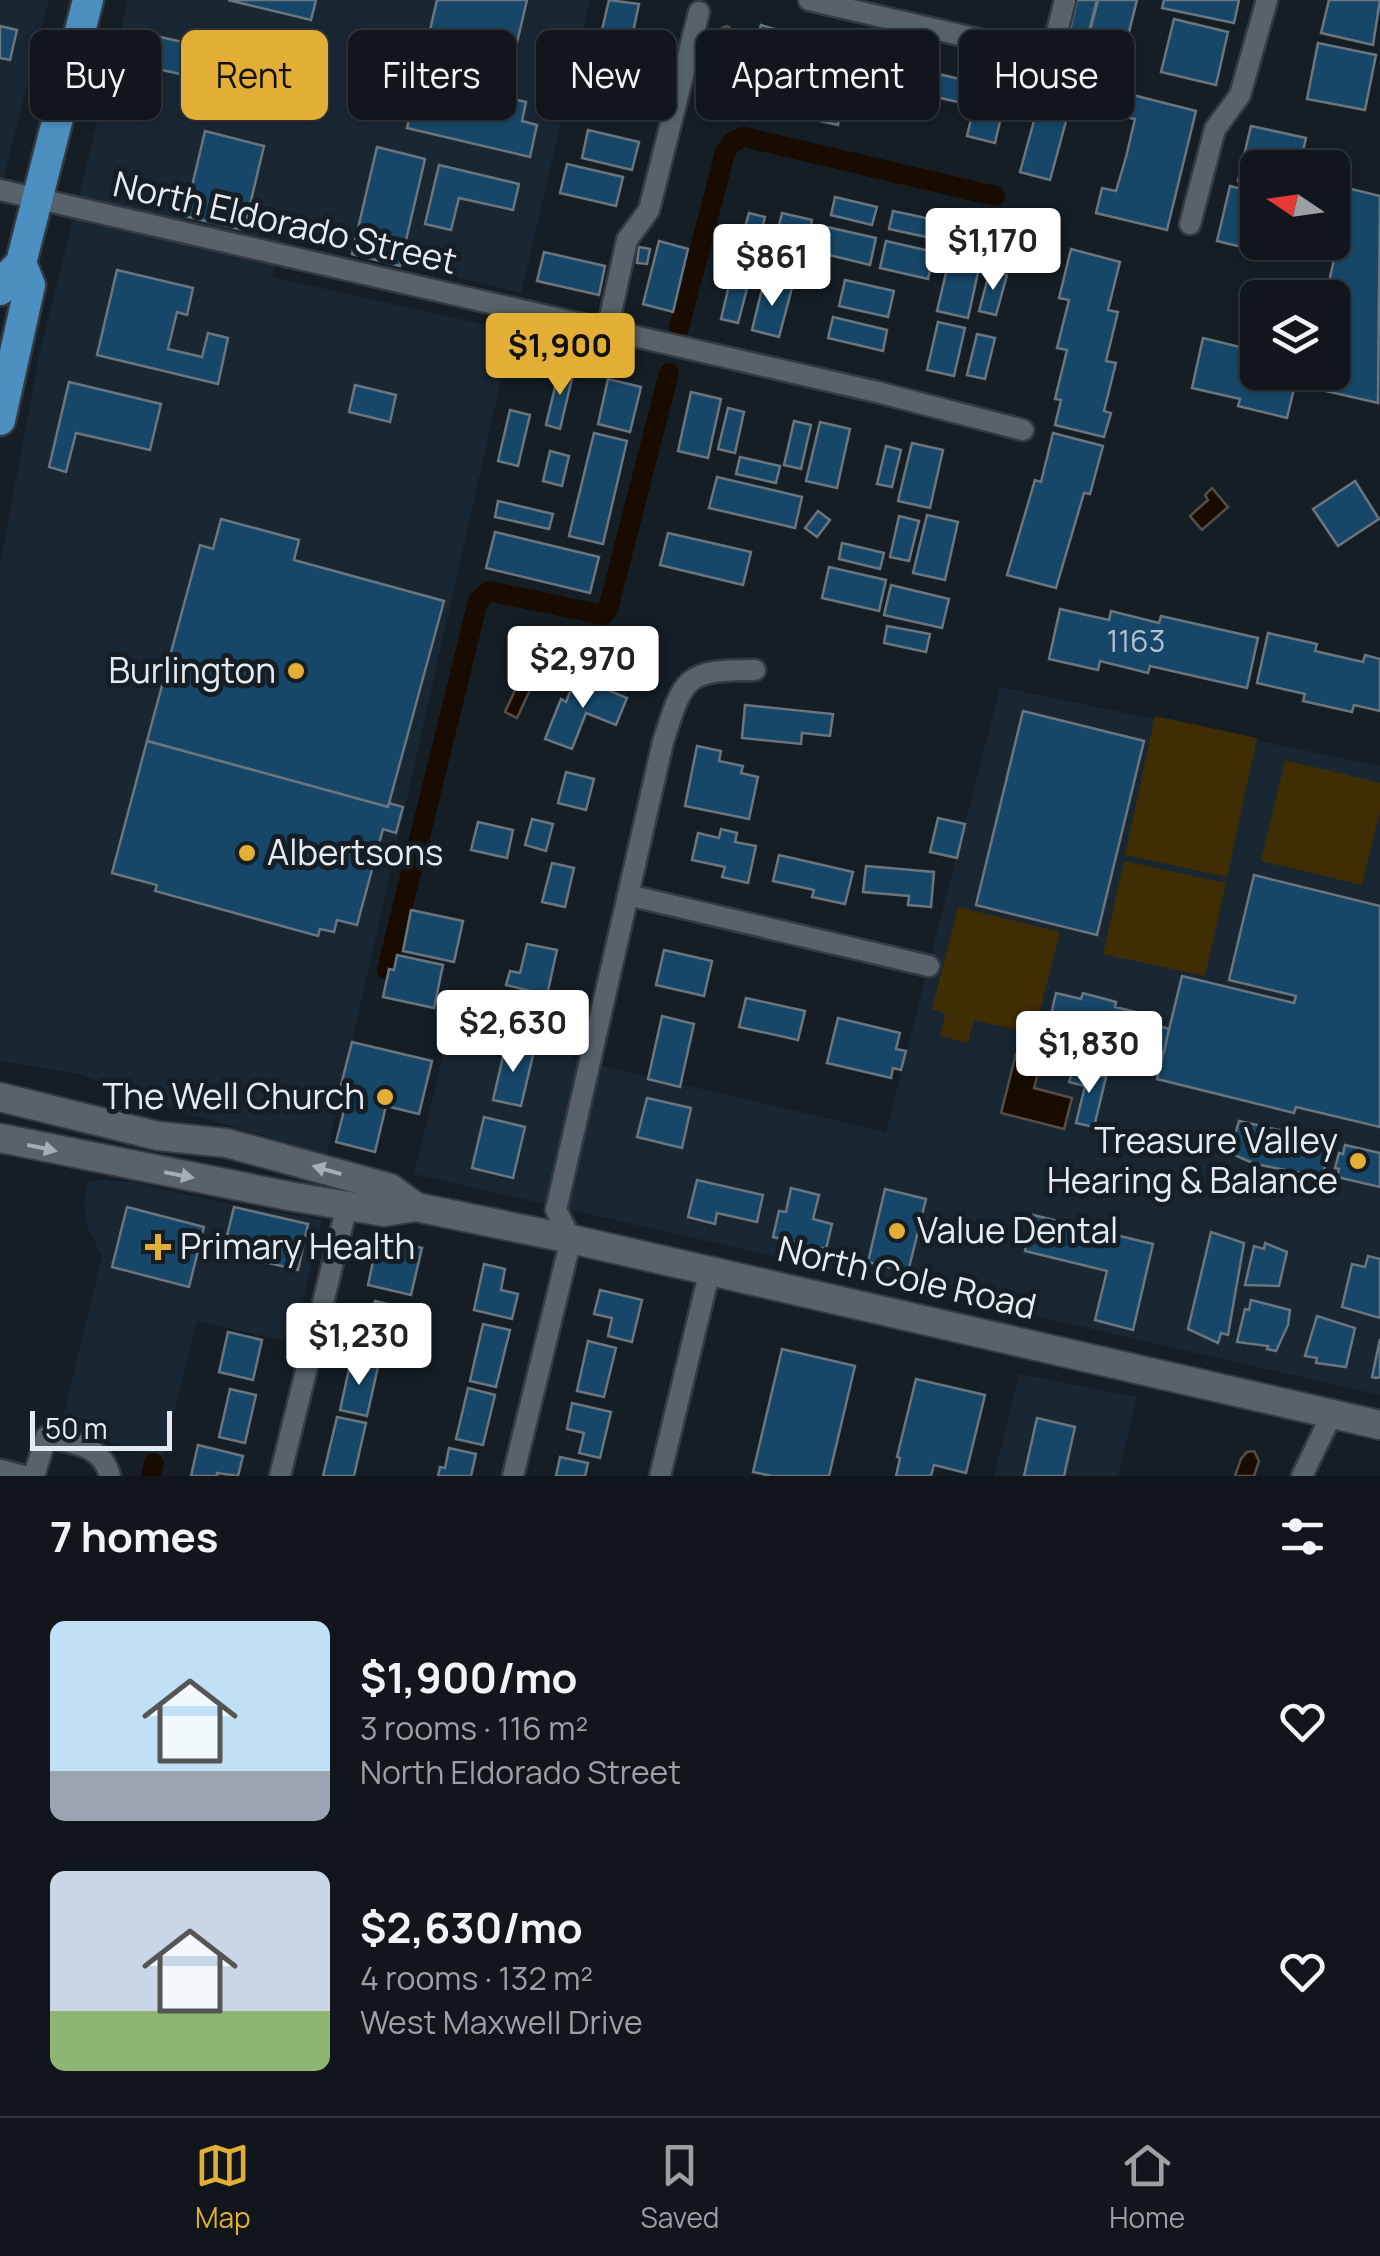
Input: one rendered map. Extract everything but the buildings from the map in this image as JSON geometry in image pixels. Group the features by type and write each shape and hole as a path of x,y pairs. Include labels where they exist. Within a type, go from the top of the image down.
{"main road":[{"path":"0,290 2,282 21,262 88,0"},
{"path":"0,420 30,286 21,262"},
{"name":"North Cole Road","path":"0,1097 158,1136 226,1143 264,1153 390,1188 416,1207"},
{"name":"North Cole Road","path":"0,1138 347,1206 384,1212 416,1207 571,1239 1380,1425"}],"street":[{"path":"809,0 1051,56 1065,0"},
{"path":"1190,224 1215,129 1240,95 1268,0"},
{"path":"606,331 627,240 648,210 699,12"},
{"name":"North Eldorado Street","path":"0,190 1023,430"},
{"path":"512,1476 571,1239 556,1210 663,742 677,697 695,674 755,670"},
{"path":"628,896 929,966"},
{"path":"280,1476 347,1206"},
{"path":"660,1476 710,1270"},
{"path":"1302,1476 1332,1414"},
{"path":"34,1476 46,1437 88,1447 108,1469"},
{"path":"0,1470 24,1476"}],"shaded area":[{"path":"0,0 49,0 41,30 30,30 30,75 0,193"},
{"path":"128,0 590,0 583,30 536,30 536,120 562,120 521,293 283,234 272,277 512,331 327,1154 166,1107 79,1074 0,1061 0,564 40,352 98,120 161,120 161,30 120,30"},
{"path":"1212,488 1228,507 1202,530 1190,516 1208,500 1205,495"},
{"path":"518,684 530,690 517,718 505,712"},
{"path":"1000,687 1380,766 1380,1395 414,1174 453,1015 575,1042 573,1059 886,1132"},
{"path":"1155,716 1257,738 1227,877 1125,855"},
{"path":"1285,760 1380,783 1380,811 1362,885 1261,861"},
{"path":"1124,861 1226,883 1205,976 1103,954"},
{"path":"958,907 1060,932 1034,1034 974,1020 968,1043 940,1036 945,1013 932,1009"},
{"path":"1016,1054 1041,1061 1034,1088 1072,1098 1064,1129 1001,1113"},
{"path":"133,1182 322,1220 293,1343 197,1321 163,1457 60,1429 102,1257 87,1226 84,1203 88,1183"},
{"path":"1019,1374 1137,1397 1118,1476 994,1476"},
{"path":"1254,1451 1259,1461 1254,1476 1235,1476 1241,1459"}],"waterway":[{"path":"679,328 725,153 732,142 744,137 995,196"},
{"path":"387,970 478,601 489,591 603,615 608,609 669,373"},
{"path":"151,1476 154,1463"}],"place":[{"name":"Burlington","path":"296,671"},
{"name":"Albertsons","path":"247,853"},
{"name":"The Well Church","path":"385,1097"},
{"name":"Treasure Valley Hearing & Balance","path":"1358,1161"},
{"name":"Value Dental","path":"897,1231"},
{"name":"Primary Health","path":"158,1247"}]}
